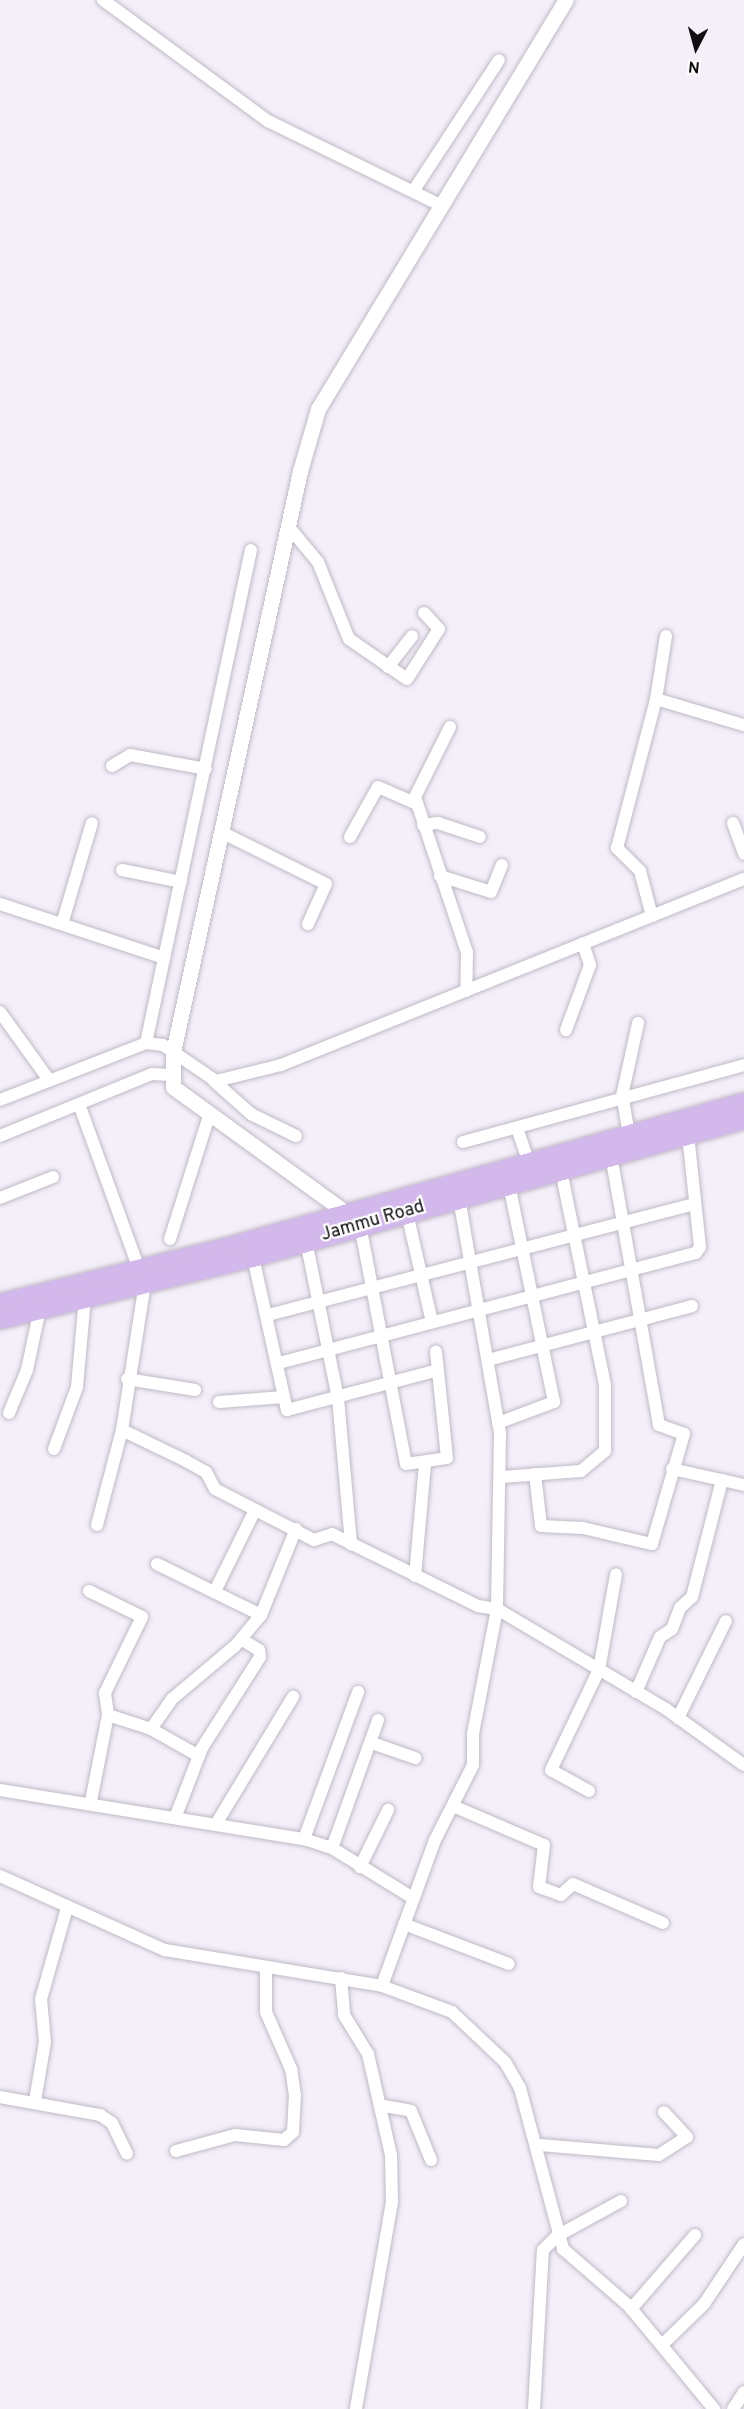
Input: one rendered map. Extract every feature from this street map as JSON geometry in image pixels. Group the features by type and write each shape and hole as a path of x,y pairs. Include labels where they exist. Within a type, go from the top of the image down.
{"main road":[{"path":"0,1304 142,1276 355,1218 527,1155 625,1113 744,1103"},
{"name":"Jammu Road","path":"0,1319 85,1298 142,1276 253,1257 306,1241 355,1218 407,1213 744,1119"}],"street":[{"path":"103,0 268,122 417,191 434,202"},
{"path":"0,1136 152,1074 164,1056 221,832 288,526 323,397 434,202 566,0"},
{"path":"417,191 499,60"},
{"path":"288,526 318,562 349,639 405,679 413,676 440,627 424,613"},
{"path":"251,550 164,958 164,1056 173,1087 355,1218 404,1463 425,1463 447,1457 436,1352"},
{"path":"388,667 412,636"},
{"path":"652,916 640,871 617,848 656,699 666,636"},
{"path":"656,699 744,725"},
{"path":"450,727 415,803 467,952 466,991"},
{"path":"112,766 130,755 206,769"},
{"path":"350,837 378,787 415,803"},
{"path":"62,924 92,823"},
{"path":"423,825 438,823 480,837"},
{"path":"733,823 744,854"},
{"path":"221,832 326,884 308,924"},
{"path":"440,876 491,892 502,865"},
{"path":"122,870 181,882"},
{"path":"214,1081 281,1065 744,879"},
{"path":"0,904 164,958"},
{"path":"566,1030 590,965 583,944"},
{"path":"0,1011 49,1080"},
{"path":"625,1113 638,1023"},
{"path":"0,1100 49,1080 164,1056 214,1081 251,1114 296,1136"},
{"path":"463,1142 518,1130 625,1113 744,1065"},
{"path":"79,1104 142,1276 122,1430 97,1526"},
{"path":"170,1239 210,1113"},
{"path":"518,1130 527,1155"},
{"path":"279,1363 532,1293 698,1252 688,1135"},
{"path":"535,1474 541,1526 583,1528 651,1545 684,1432 659,1425 635,1268 611,1156"},
{"path":"502,1477 581,1471 605,1451 604,1385 591,1330 561,1170"},
{"path":"0,1198 53,1177"},
{"path":"498,1423 553,1404 509,1185"},
{"path":"382,1986 413,1898 473,1765 473,1734 497,1609 502,1477 498,1423 459,1198"},
{"path":"268,1315 523,1246 694,1204"},
{"path":"407,1213 432,1322"},
{"path":"306,1241 338,1398 351,1544"},
{"path":"253,1257 289,1411 438,1370"},
{"path":"54,1449 77,1388 85,1298"},
{"path":"488,1360 643,1316 692,1306"},
{"path":"9,1413 27,1370 40,1309"},
{"path":"127,1379 195,1390"},
{"path":"219,1402 284,1397"},
{"path":"122,1430 206,1472 215,1489 314,1540 330,1534 415,1576 497,1609 678,1718 744,1765"},
{"path":"415,1576 425,1463"},
{"path":"672,1469 744,1485"},
{"path":"636,1692 660,1637 672,1629 680,1608 692,1597 722,1480"},
{"path":"216,1588 255,1510"},
{"path":"151,1729 180,1692 242,1639 261,1615 296,1530"},
{"path":"157,1564 216,1588 261,1615"},
{"path":"589,1791 551,1770 599,1670 616,1575"},
{"path":"89,1591 142,1617 105,1694 108,1715 92,1801"},
{"path":"678,1718 726,1621"},
{"path":"175,1818 199,1756 260,1657 259,1650 242,1639"},
{"path":"304,1839 358,1692"},
{"path":"216,1824 293,1697"},
{"path":"108,1715 151,1729 199,1756"},
{"path":"332,1848 372,1743 378,1720"},
{"path":"372,1743 415,1758"},
{"path":"0,1790 92,1801 175,1818 304,1839 332,1848 413,1898"},
{"path":"453,1806 544,1845 539,1887 561,1895 573,1884 663,1923"},
{"path":"360,1867 388,1810"},
{"path":"0,1876 165,1950 382,1986 452,2012 478,2033 520,2088 540,2145 557,2236 570,2258 631,2309 663,2344 714,2409"},
{"path":"35,2101 45,2042 41,1999 67,1908"},
{"path":"404,1924 509,1964"},
{"path":"176,2151 235,2135 284,2140 293,2132 294,2087 266,2012 266,1967"},
{"path":"341,1978 344,2015 369,2054 384,2106 392,2202 356,2409"},
{"path":"0,2097 35,2101 110,2120 127,2154"},
{"path":"384,2106 411,2110 432,2160"},
{"path":"540,2145 659,2155 687,2137 664,2112"},
{"path":"534,2409 542,2253 557,2236 621,2200"},
{"path":"631,2309 695,2235"},
{"path":"663,2344 704,2304 744,2244"},
{"path":"733,2409 744,2392"}]}
